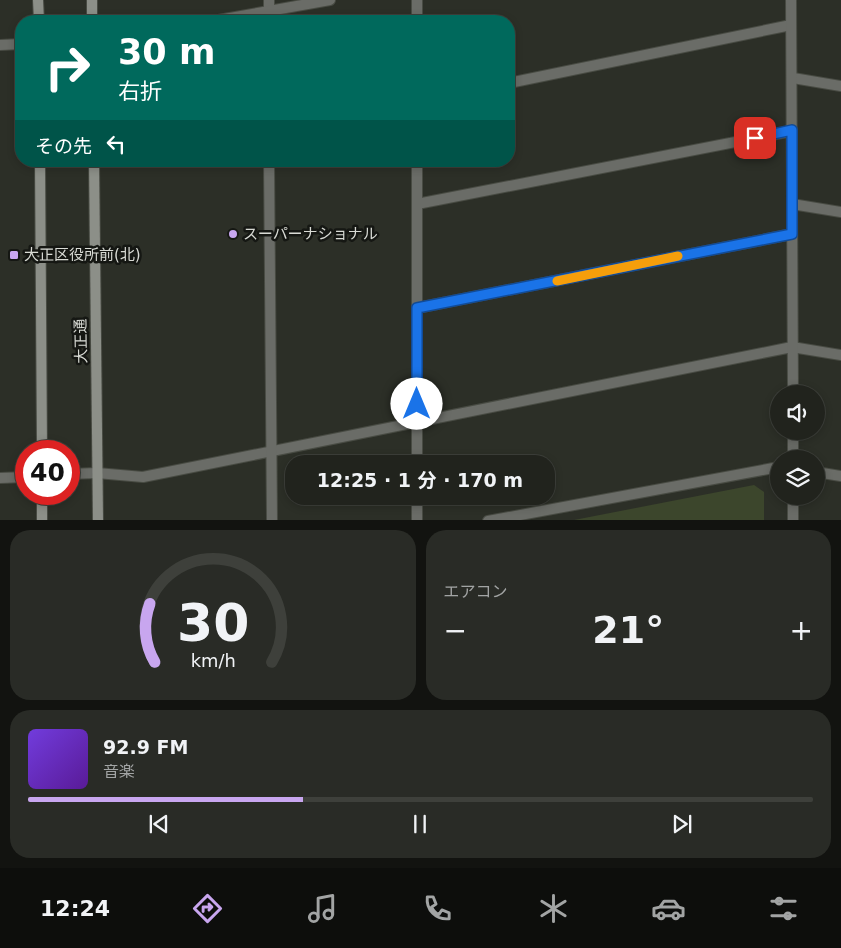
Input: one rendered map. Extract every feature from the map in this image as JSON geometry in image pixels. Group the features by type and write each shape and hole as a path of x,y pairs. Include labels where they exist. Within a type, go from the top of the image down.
{"main road":[{"path":"38,0 38,15"},
{"path":"92,0 92,15"},
{"path":"40,167 42,440"},
{"name":"大正通","path":"94,167 98,520"},
{"path":"42,505 42,520"}],"street":[{"path":"247,15 330,0"},
{"path":"417,0 417,15"},
{"path":"791,0 793,385"},
{"path":"515,82 791,25"},
{"path":"0,45 15,44"},
{"path":"792,78 841,86"},
{"path":"417,204 792,130"},
{"path":"270,167 272,520"},
{"path":"417,167 417,455"},
{"path":"792,204 841,212"},
{"path":"417,308 792,234"},
{"path":"80,474 97,473 143,478 792,348 841,355"},
{"path":"488,520 770,469"},
{"path":"825,473 841,476"},
{"path":"0,478 15,477"},
{"path":"417,505 417,520"},
{"path":"793,505 793,520"}],"green space":[{"path":"754,485 764,492 764,520 574,520"}],"slow traffic":[{"path":"557,281 678,256"}],"place":[{"name":"スーパーナショナル","path":"233,234"},
{"name":"大正区役所前(北)","path":"14,255"}],"route":[{"path":"417,404 417,308 792,234 792,130 755,138"}]}
